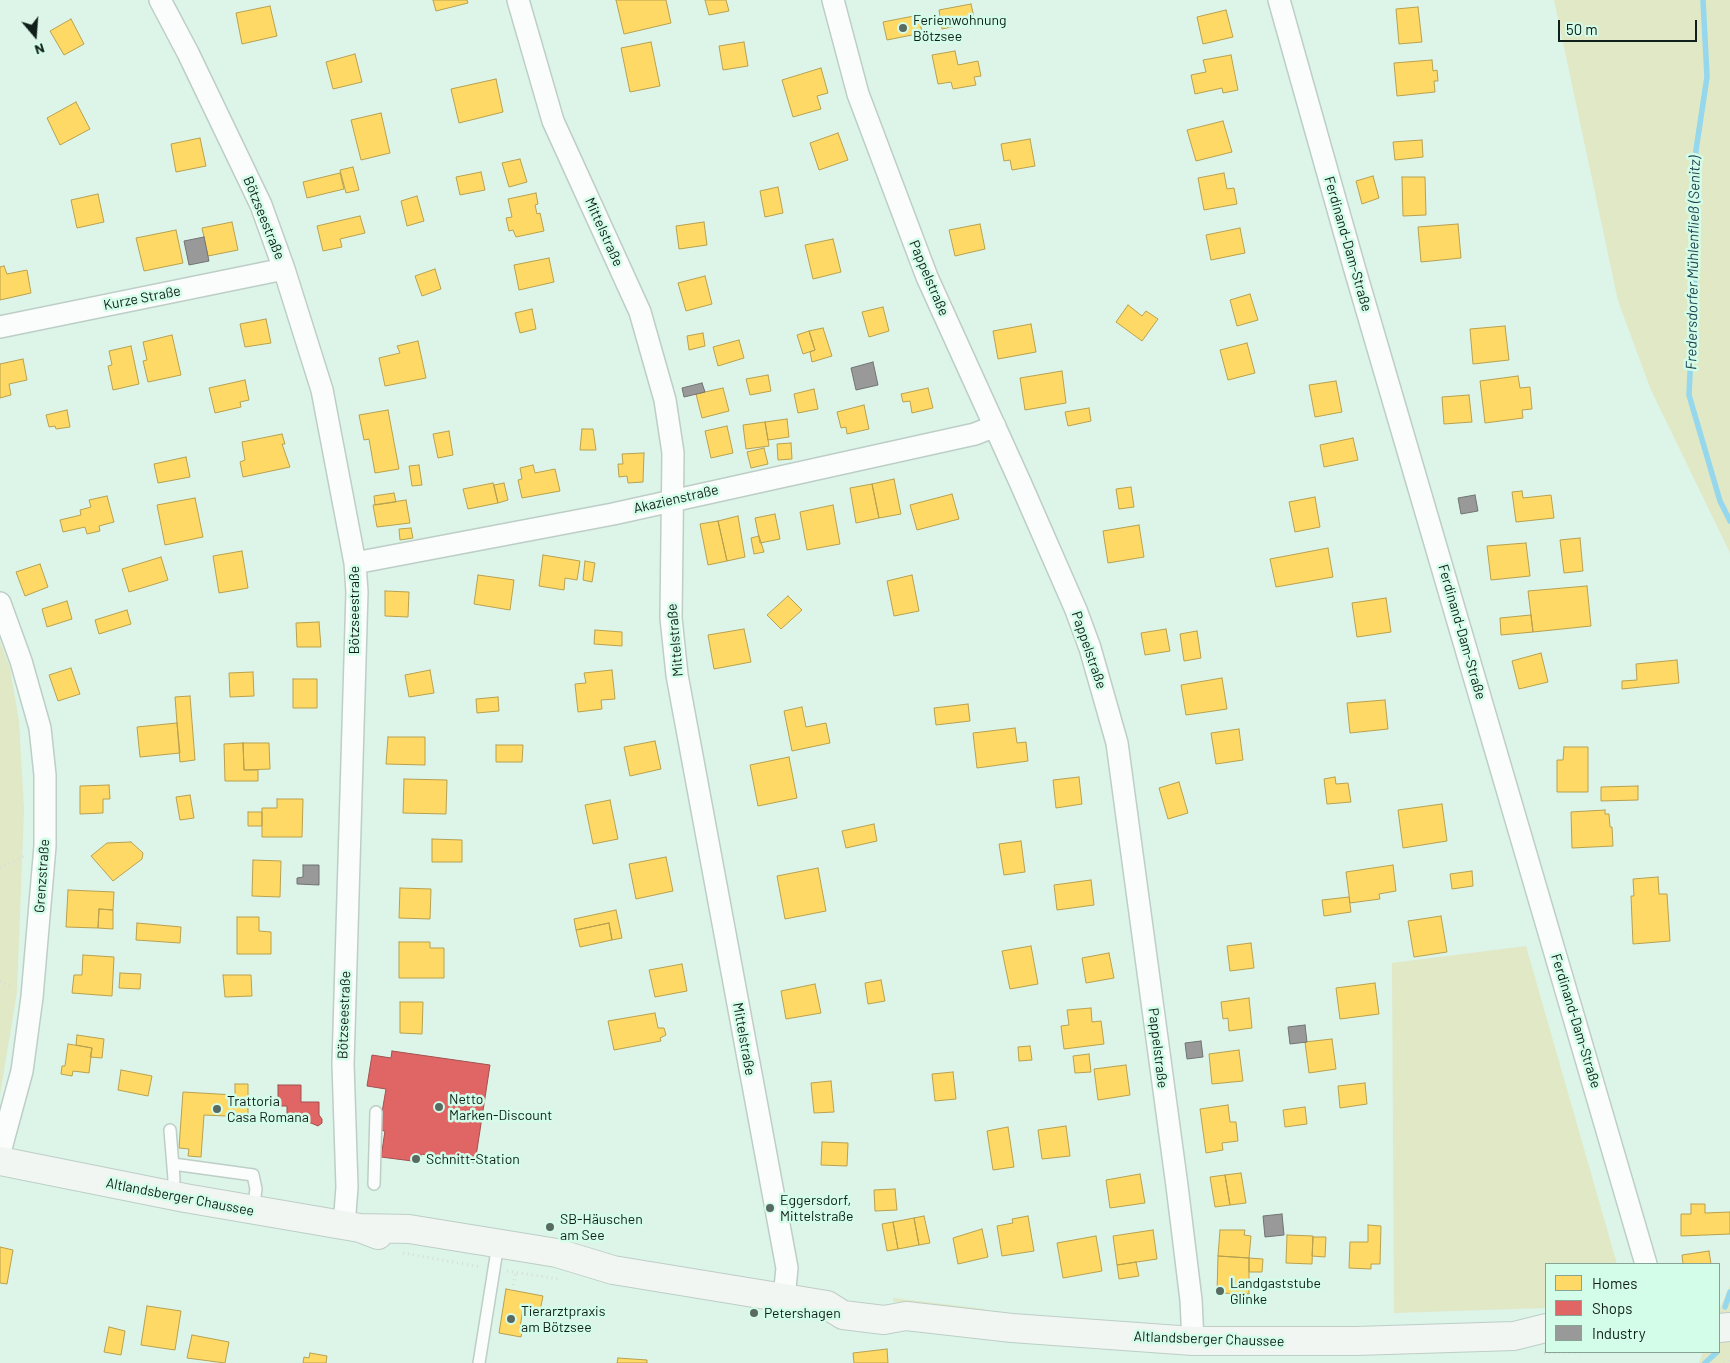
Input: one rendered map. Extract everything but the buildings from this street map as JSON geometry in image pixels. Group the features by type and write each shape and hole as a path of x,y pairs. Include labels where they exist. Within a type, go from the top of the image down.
{"main road":[{"name":"Altlandsberger Chaussee","path":"0,1161 172,1196 352,1227 409,1229 504,1258 557,1253 614,1270 827,1305 847,1300 867,1302 885,1306 906,1316 988,1326 1193,1341 1343,1341 1514,1336 1545,1328"},
{"name":"Altlandsberger Chaussee","path":"1514,1336 1531,1341 1545,1342"}],"street":[{"name":"Bötzseestraße","path":"160,0 188,53 261,205 284,269 322,390 355,563 357,592 342,1064 347,1187 352,1227"},
{"name":"Mittelstraße","path":"518,0 553,121 640,312 656,362 665,400 673,453 671,618 677,674 787,1268 784,1298"},
{"name":"Pappelstraße","path":"833,0 858,94 893,186 928,277 1078,618 1090,648 1117,743 1177,1186 1191,1300 1193,1341"},
{"name":"Ferdinand-Dam-Straße","path":"1279,0 1355,270 1646,1263"},
{"name":"Kurze Straße","path":"0,326 284,269"},
{"name":"Akazienstraße","path":"355,563 672,500 975,434 995,426"},
{"name":"Grenzstraße","path":"0,603 21,661 40,728 45,775 45,846 32,997 22,1071 0,1152"}],"lane":[{"path":"374,1184 376,1112"},
{"path":"170,1130 174,1179 172,1196"},
{"path":"173,1164 253,1175 256,1189 253,1210"},
{"path":"479,1363 504,1258"}],"path":[{"path":"504,1258 512,1290"},
{"path":"1724,1363 1730,1359"}],"green space":[{"path":"1554,0 1730,0 1730,553 1651,390 1618,301"},
{"path":"0,641 10,668 19,721 24,809 17,992 0,1095"},
{"path":"1526,946 1617,1263 1545,1263 1545,1308 1394,1313 1392,963"},
{"path":"1730,1285 1730,1363 1699,1363 1703,1353 1720,1353 1720,1308"},
{"path":"893,1298 985,1309 982,1316 919,1308 893,1301"}],"waterway":[{"name":"Fredersdorfer Mühlenfließ (Senitz)","path":"1703,0 1707,77 1696,150 1695,266 1689,395 1720,501 1730,521"},
{"name":"Fredersdorfer Mühlenfließ (Senitz)","path":"1725,1307 1730,1292"},
{"name":"Fredersdorfer Mühlenfließ (Senitz)","path":"1705,1363 1716,1353"}],"place":[{"name":"Ferienwohnung Bötzsee","path":"903,28"},
{"name":"Netto Marken-Discount","path":"439,1107"},
{"name":"Trattoria Casa Romana","path":"217,1109"},
{"name":"Schnitt-Station","path":"416,1159"},
{"name":"Eggersdorf, Mittelstraße","path":"770,1208"},
{"name":"SB-Häuschen am See","path":"550,1227"},
{"name":"Landgaststube Glinke","path":"1220,1291"},
{"name":"Petershagen","path":"754,1313"},
{"name":"Tierarztpraxis am Bötzsee","path":"511,1319"}]}
